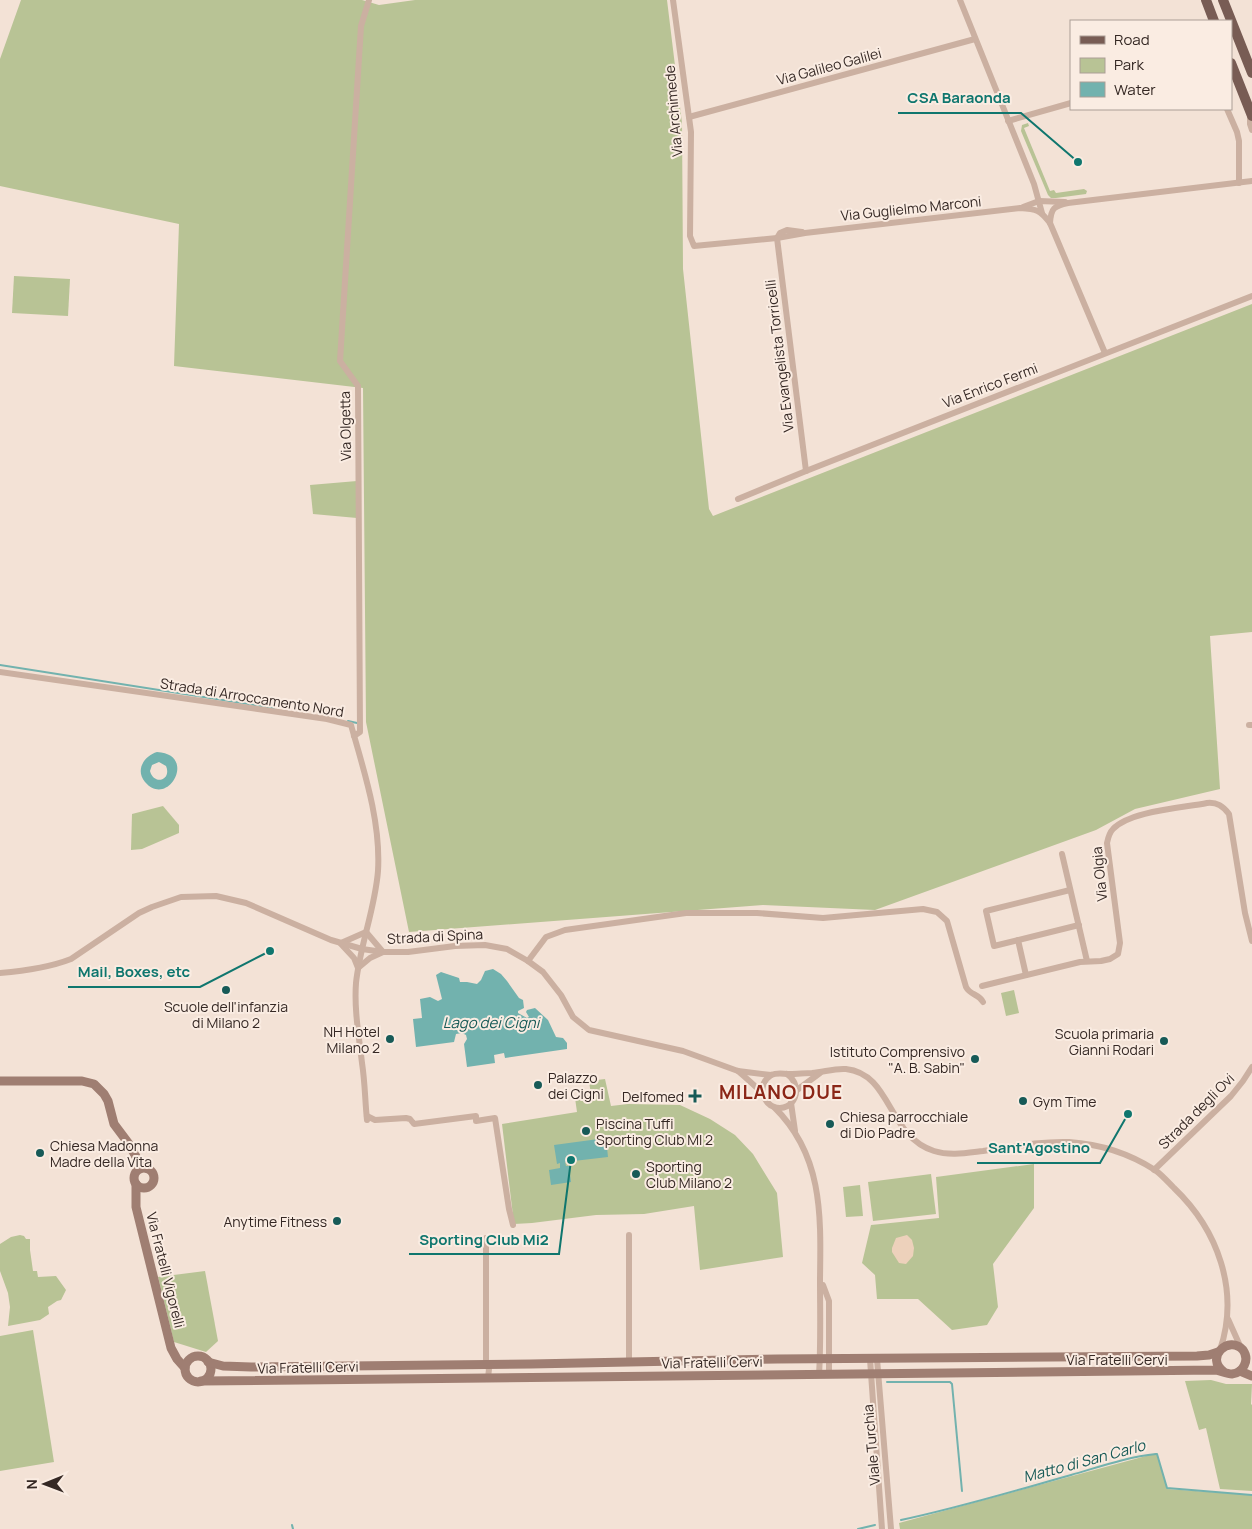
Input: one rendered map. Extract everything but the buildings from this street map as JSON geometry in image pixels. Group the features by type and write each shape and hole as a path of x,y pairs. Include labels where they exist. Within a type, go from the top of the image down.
{"main road":[{"path":"1206,0 1214,20"},
{"path":"1224,0 1232,20"},
{"path":"1232,21 1252,72"},
{"path":"1232,66 1251,114"}],"street":[{"name":"Via Olgetta","path":"354,736 360,732 358,386 340,361 361,26 370,0"},
{"name":"Via Archimede","path":"673,0 691,132 690,236 694,246 698,246"},
{"path":"960,0 1034,184 1042,213 1050,223 1105,353"},
{"name":"Via Galileo Galilei","path":"689,117 975,39"},
{"path":"1008,121 1070,104"},
{"path":"1227,110 1239,141 1239,183"},
{"path":"1251,114 1250,124 1252,130"},
{"name":"Via Guglielmo Marconi","path":"1020,208 1039,201 1068,203 1251,181"},
{"path":"1050,223 1053,210 1058,205 1068,203"},
{"name":"Via Guglielmo Marconi","path":"698,246 1020,208 1032,208 1042,213"},
{"name":"Via Evangelista Torricelli","path":"778,238 806,471"},
{"name":"Via Enrico Fermi","path":"738,500 806,471 1252,296"},
{"name":"Strada di Arroccamento Nord","path":"0,672 351,725 367,780 377,834 378,858 376,880 356,984 356,1012 367,1118 374,1120 406,1118 410,1119 414,1124 476,1116 476,1121 495,1118 513,1225"},
{"name":"Via Olgia","path":"982,986 1087,961 1110,959 1116,956 1120,943 1108,839 1109,834 1115,827 1137,816 1212,803 1221,805 1226,809 1231,819 1249,920"},
{"path":"1062,854 1087,961"},
{"path":"1070,890 986,911 994,946 1079,925"},
{"name":"Strada di Spina","path":"0,973 36,969 60,963 71,958 145,910 165,902 190,896 216,896 246,903 340,944 362,949 382,952 408,952 455,946 485,945 507,949 536,966 561,995 573,1018 589,1030 683,1051 738,1071"},
{"path":"528,961 546,937 565,930 686,913 757,913 822,918 923,909 937,912 947,921 966,987 969,992 979,996 983,1002"},
{"path":"1249,920 1252,941"},
{"path":"366,932 382,952 370,958 358,968 354,958 340,944 366,932"},
{"path":"1018,940 1026,975"},
{"name":"Strada degli Ovi","path":"1154,1170 1231,1096 1252,1067"},
{"path":"738,1071 771,1075 846,1069 859,1073 871,1079 879,1087 905,1131 919,1143 934,1150 956,1154 1049,1142 1072,1142 1100,1147 1137,1160 1154,1170 1180,1194 1192,1207 1212,1237 1223,1268 1227,1317 1216,1361 1224,1372 1230,1374 1240,1371 1245,1364 1246,1355 1227,1317"},
{"path":"738,1071 762,1094 766,1102 774,1107 795,1132 812,1170 819,1201 820,1278 828,1301 824,1359 819,1375"},
{"path":"797,1090 821,1072"},
{"path":"774,1107 781,1108 791,1103 794,1099 797,1090 796,1084 787,1074"},
{"path":"762,1094 763,1085 771,1075"},
{"path":"0,1081 82,1081 94,1084 105,1096 114,1124 142,1166 142,1170"},
{"path":"791,1103 795,1132"},
{"path":"142,1170 152,1172 154,1180 152,1185 145,1189 139,1187 134,1179 142,1170"},
{"name":"Via Fratelli Vigorelli","path":"136,1184 136,1207 170,1346 174,1356 185,1368"},
{"name":"Via Fratelli Vigorelli","path":"136,1200 140,1191 145,1189"},
{"path":"629,1235 630,1361"},
{"path":"485,1379 481,1376 481,1368 486,1364 486,1238"},
{"path":"1219,1351 1225,1346 1231,1345 1237,1346 1246,1355"},
{"name":"Via Fratelli Vigorelli","path":"170,1346 183,1355 194,1357"},
{"name":"Via Fratelli Cervi","path":"208,1362 220,1365 251,1367 630,1361 1187,1356 1210,1355 1219,1351"},
{"path":"194,1357 203,1357 208,1362 211,1368 209,1375 201,1382 190,1379 186,1374 185,1368 188,1361 194,1357"},
{"path":"824,1359 829,1375"},
{"name":"Viale Turchia","path":"873,1359 882,1529"},
{"name":"Via Fratelli Cervi","path":"201,1382 1216,1370 1224,1372"},
{"path":"1240,1371 1252,1376"},
{"name":"Viale Turchia","path":"874,1374 891,1529"}],"green space":[{"path":"21,0 362,0 379,5 415,0 667,0 682,123 683,269 709,509 713,516 1252,304 1252,632 1210,636 1220,789 1135,809 1096,830 875,910 763,905 409,932 366,722 363,388 174,366 179,224 0,186 0,59"},
{"path":"1028,123 1029,126 1024,128 1050,191 1054,190 1056,193 1084,189 1087,191 1086,194 1056,198 1051,198 1048,195 1021,131 1022,125"},
{"path":"14,276 70,279 68,316 12,313"},
{"path":"357,481 357,518 313,514 310,485"},
{"path":"163,806 179,825 179,833 142,849 131,850 132,814"},
{"path":"1014,990 1019,1013 1006,1016 1001,993"},
{"name":"Sporting Club Milano 2","path":"605,1079 611,1106 628,1104 680,1105 710,1119 735,1135 753,1154 777,1193 783,1257 700,1270 694,1206 644,1214 596,1215 514,1224 502,1124 577,1112 575,1098 591,1095 589,1081"},
{"path":"1034,1164 1034,1208 993,1264 998,1307 987,1325 952,1330 918,1299 877,1299 875,1275 862,1263 871,1225 939,1218 936,1177"},
{"path":"931,1174 936,1214 873,1221 868,1182"},
{"path":"860,1185 863,1216 846,1217 843,1187"},
{"path":"20,1235 30,1239 33,1271 37,1271 38,1277 56,1276 66,1290 61,1300 48,1307 49,1314 40,1320 8,1326 10,1307 8,1293 0,1271 0,1244 11,1237"},
{"path":"205,1271 218,1341 206,1352 174,1342 158,1277"},
{"path":"33,1330 54,1462 0,1471 0,1336"},
{"path":"1211,1380 1226,1384 1252,1384 1252,1491 1220,1489 1206,1428 1199,1430 1185,1381"},
{"path":"1157,1453 1167,1489 1252,1495 1252,1529 900,1529 899,1523"}],"shaded area":[{"path":"907,1235 912,1240 913,1256 906,1264 899,1263 892,1252 892,1248 896,1238"}],"water":[{"path":"157,752 169,755 176,761 175,778 170,785 162,789 154,789 142,777 142,764 152,754","holes":["159,762 166,766 167,775 165,778 158,780 152,776 150,771 152,765"]},
{"name":"Lago dei Cigni","path":"493,969 501,974 519,998 523,1000 524,1008 518,1011 518,1013 527,1018 529,1017 526,1012 527,1010 535,1008 548,1020 556,1037 563,1038 567,1043 567,1049 505,1058 504,1053 494,1055 495,1063 467,1067 464,1044 467,1039 466,1035 462,1033 456,1034 454,1042 416,1047 413,1019 422,1018 420,999 430,997 438,1001 442,999 436,975 441,972 459,978 460,982 477,984 485,971"},
{"path":"606,1138 608,1157 565,1162 566,1166 569,1166 571,1182 551,1185 549,1170 560,1168 560,1163 557,1164 554,1145"}],"waterway":[{"path":"0,665 274,708"},
{"path":"348,721 357,723"},
{"path":"887,1382 950,1382 952,1384 962,1491"},
{"name":"Matto di San Carlo","path":"901,1520 986,1499 1124,1460 1156,1454 1167,1488 1252,1495"},
{"name":"Matto di San Carlo","path":"292,1525 293,1529"},
{"name":"Matto di San Carlo","path":"858,1529 875,1525"}],"place":[{"name":"CSA Baraonda","path":"1078,162"},
{"name":"Mail, Boxes, etc","path":"270,951"},
{"name":"Scuole dell'infanzia di Milano 2","path":"226,990"},
{"name":"NH Hotel Milano 2","path":"390,1039"},
{"name":"Scuola primaria Gianni Rodari","path":"1164,1041"},
{"name":"Istituto Comprensivo \"A. B. Sabin\"","path":"975,1059"},
{"name":"Palazzo dei Cigni","path":"538,1085"},
{"name":"Delfomed","path":"695,1096"},
{"name":"Gym Time","path":"1023,1101"},
{"name":"Sant'Agostino","path":"1128,1114"},
{"name":"Chiesa parrocchiale di Dio Padre","path":"830,1124"},
{"name":"Piscina Tuffi Sporting Club MI 2","path":"586,1131"},
{"name":"Chiesa Madonna Madre della Vita","path":"40,1153"},
{"name":"Sporting Club Mi2","path":"571,1160"},
{"name":"Sporting Club Milano 2","path":"636,1174"},
{"name":"Anytime Fitness","path":"337,1221"}],"district":[{"name":"MILANO DUE","path":"781,1092"}]}
